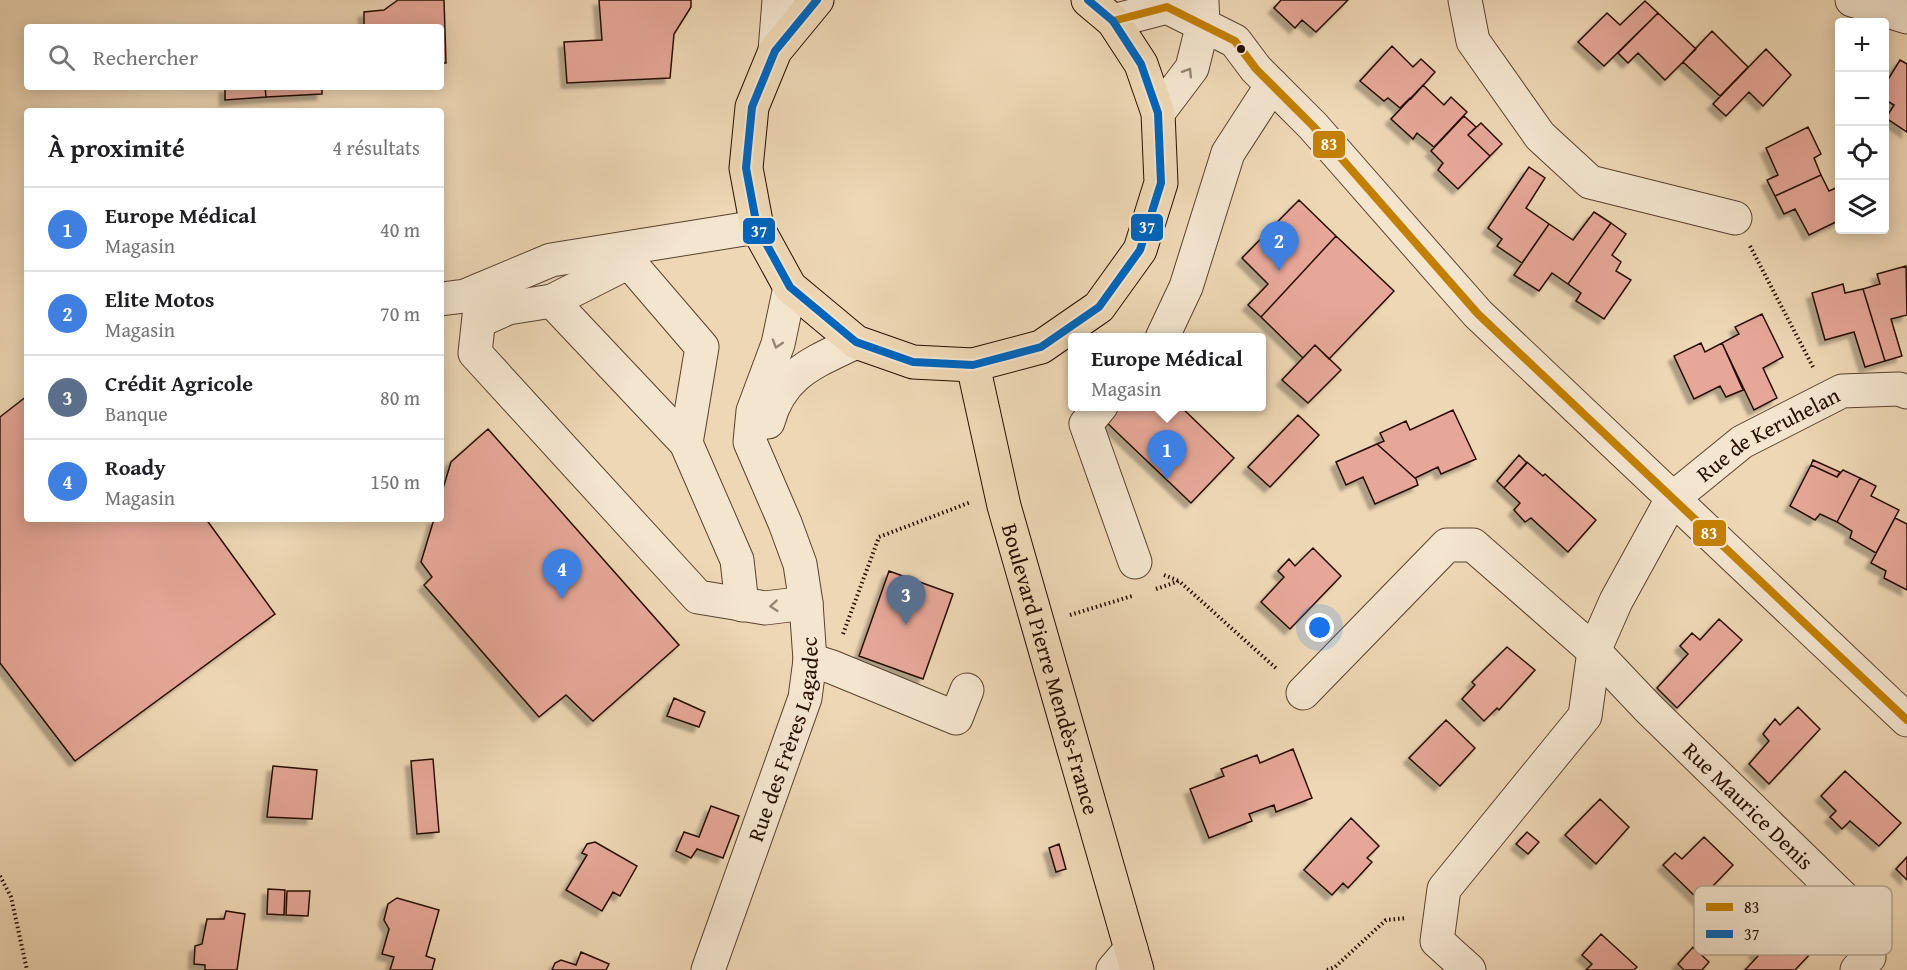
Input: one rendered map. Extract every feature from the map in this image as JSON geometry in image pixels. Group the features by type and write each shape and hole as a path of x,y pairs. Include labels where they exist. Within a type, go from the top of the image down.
{"main road":[{"path":"817,0 775,51 752,107 746,168 757,227 790,287 856,342 913,362 974,365 1041,347 1099,307 1140,250 1161,183 1158,113 1141,64 1113,21 1088,0"},
{"name":"Boulevard Pierre Mendès-France","path":"974,365 1004,506 1127,963"}],"street":[{"path":"775,51 778,0"},
{"path":"1465,0 1473,41 1540,136 1590,182 1735,218"},
{"path":"1852,0 1907,17"},
{"path":"1113,21 1167,7 1203,12 1235,41 1256,69 1313,126 1478,314 1907,720"},
{"path":"1158,113 1192,68 1203,12"},
{"path":"1164,333 1186,287 1228,153 1272,85"},
{"path":"444,299 465,296 551,260 757,227"},
{"path":"479,321 508,308 552,301 629,262 702,347 686,443"},
{"name":"Rue des Frères Lagadec","path":"708,970 805,698 821,663 806,603 800,564 750,442 753,411 778,344 790,287"},
{"path":"482,289 475,352 698,597 765,608 806,603"},
{"path":"552,301 686,443 737,560 742,604"},
{"name":"Rue des Frères Lagadec","path":"776,504 767,425 770,412 782,389 802,368 856,342"},
{"name":"Rue de Keruhelan","path":"1672,499 1742,442 1842,391 1899,389 1907,392"},
{"path":"1097,411 1086,424 1140,577"},
{"path":"1468,970 1437,941 1444,889 1585,716 1594,651 1616,601 1672,499"},
{"name":"Rue Maurice Denis","path":"1303,693 1447,545 1473,545 1594,651 1649,709 1831,886"},
{"path":"821,663 956,718 967,690"},
{"name":"Rue Maurice Denis","path":"1857,970 1869,955"}],"path":[{"path":"1735,218 1829,397"},
{"path":"821,663 879,537 974,501"},
{"path":"1140,577 1179,581 1303,693"},
{"path":"1037,626 1134,595"},
{"path":"0,876 10,897 27,970"},
{"path":"1327,970 1335,967 1386,921 1440,913"}],"building":[{"path":"398,0 444,0 446,63 444,63 444,24 364,24 364,12 384,10"},
{"path":"599,0 691,0 691,7 674,34 670,78 567,83 564,42 602,40"},
{"path":"1281,0 1348,0 1316,32 1302,20 1295,28 1274,8"},
{"path":"1645,1 1658,13 1604,66 1578,42 1607,13 1620,25"},
{"path":"1658,13 1696,49 1665,80 1638,53 1628,63 1618,53"},
{"path":"1712,31 1748,67 1720,96 1683,62"},
{"path":"1392,46 1413,67 1421,59 1435,72 1400,108 1388,98 1384,101 1360,81"},
{"path":"1766,49 1791,75 1763,106 1749,92 1726,116 1713,104"},
{"path":"1900,60 1907,64 1907,132 1889,120 1889,113 1894,105 1889,102 1889,78"},
{"path":"1423,85 1444,105 1451,97 1467,112 1434,147 1417,133 1413,139 1391,119"},
{"path":"225,90 265,90 266,97 225,100"},
{"path":"265,90 322,90 322,94 266,97"},
{"path":"1464,116 1476,127 1468,135 1490,156 1458,189 1438,170 1443,163 1431,151"},
{"path":"1481,123 1502,144 1490,156 1468,135"},
{"path":"1808,127 1821,154 1814,158 1821,175 1775,196 1767,180 1778,175 1766,148"},
{"path":"1529,167 1545,178 1526,208 1549,224 1522,263 1497,246 1502,239 1488,228"},
{"path":"1821,175 1829,191 1835,188 1835,222 1809,235 1795,209 1784,214 1775,196"},
{"path":"1299,200 1336,236 1261,317 1248,305 1268,284 1242,258"},
{"path":"1594,212 1611,223 1568,284 1552,273 1539,291 1514,275 1549,224 1573,240"},
{"path":"1611,223 1626,234 1612,255 1621,262 1616,271 1631,280 1604,319 1576,301 1581,293 1568,284"},
{"path":"1336,236 1394,291 1329,359 1315,345 1303,358 1261,317"},
{"path":"1906,266 1907,315 1891,319 1902,356 1885,361 1863,289 1880,284 1877,274"},
{"path":"1843,284 1845,293 1863,289 1885,361 1865,367 1854,332 1825,340 1812,293"},
{"path":"1762,314 1783,357 1763,368 1777,398 1754,410 1722,343 1739,334 1735,327"},
{"path":"1701,343 1705,352 1722,343 1743,390 1726,397 1720,386 1694,399 1674,356"},
{"path":"1315,345 1341,370 1308,403 1282,380"},
{"path":"24,398 24,522 208,522 275,614 75,761 0,663 0,417"},
{"path":"1453,410 1476,459 1441,474 1438,467 1416,479 1377,444 1384,441 1380,433 1406,421 1410,430"},
{"path":"1112,411 1185,411 1234,458 1191,503 1104,420"},
{"path":"1298,415 1319,435 1270,487 1248,467"},
{"path":"488,429 679,645 593,721 566,695 539,717 424,585 432,577 421,562 433,522 444,522 444,485 451,462"},
{"path":"1377,444 1416,479 1418,485 1375,504 1363,477 1346,485 1336,462"},
{"path":"1519,455 1527,463 1504,488 1497,481"},
{"path":"1813,460 1840,472 1837,477 1811,465"},
{"path":"1527,462 1543,476 1545,474 1596,520 1568,552 1531,518 1525,522 1514,510 1520,503 1504,488"},
{"path":"1811,465 1837,477 1843,470 1860,478 1837,522 1820,514 1815,520 1790,506"},
{"path":"1860,478 1876,486 1871,496 1899,510 1876,553 1850,538 1852,531 1837,522"},
{"path":"1895,518 1907,524 1907,590 1884,578 1886,571 1871,563"},
{"path":"1313,548 1341,576 1290,629 1261,602 1284,577 1278,571 1289,559 1295,566"},
{"path":"889,571 953,594 923,679 859,656"},
{"path":"1719,619 1742,640 1677,708 1657,688 1688,654 1680,646 1692,633 1700,640"},
{"path":"1507,647 1535,670 1499,710 1497,708 1484,721 1462,699 1475,685 1472,682"},
{"path":"674,698 705,712 699,727 667,716"},
{"path":"1798,707 1820,729 1769,784 1749,764 1769,741 1763,734 1775,719 1780,725"},
{"path":"1446,720 1475,748 1440,786 1409,758"},
{"path":"1293,749 1312,798 1276,812 1274,805 1249,814 1252,821 1209,838 1190,789 1224,776 1221,769 1257,755 1260,763"},
{"path":"433,759 439,832 417,834 411,761"},
{"path":"273,766 317,770 312,819 267,817"},
{"path":"1845,771 1901,823 1879,846 1850,821 1842,829 1830,817 1836,811 1821,796"},
{"path":"1600,799 1629,827 1596,864 1565,835"},
{"path":"711,806 739,816 723,858 697,849 691,858 676,851 684,832 699,837"},
{"path":"1351,818 1379,846 1367,858 1372,862 1348,888 1343,883 1332,895 1304,870"},
{"path":"1527,832 1539,842 1528,854 1516,844"},
{"path":"1704,837 1733,865 1713,886 1694,886 1694,895 1663,865 1675,853 1682,859"},
{"path":"595,842 637,866 620,896 613,892 602,911 566,890 587,855 582,853 587,844"},
{"path":"1059,844 1066,869 1056,872 1049,848"},
{"path":"1907,857 1907,880 1896,869"},
{"path":"268,889 285,890 284,915 267,914"},
{"path":"287,891 310,891 308,916 286,915"},
{"path":"397,898 439,910 426,956 435,959 432,970 390,970 394,957 382,954 389,929 384,920 388,904"},
{"path":"226,911 245,914 237,970 205,970 205,965 194,964 195,946 202,944 207,919 224,919"},
{"path":"1601,934 1637,967 1634,970 1586,970 1592,964 1582,955"},
{"path":"1693,947 1694,955 1702,955 1709,962 1702,970 1684,970 1678,964"},
{"path":"581,952 609,964 606,970 552,970 555,963 561,960 576,965"},
{"path":"1809,955 1795,970 1745,970 1758,956"}],"transit line":[{"name":"37","path":"817,0 775,51 752,107 746,168 757,227 790,287 856,342 913,362 973,365 1041,347 1099,307 1140,250 1161,183 1158,113 1141,64 1113,21 1088,0"},
{"name":"83","path":"1113,21 1167,7 1235,41 1256,69 1313,126 1478,314 1907,720"}],"place":[{"name":"Elite Motos","path":"1279,271"},
{"name":"Europe Médical","path":"1167,480"},
{"name":"Roady","path":"562,599"},
{"name":"Crédit Agricole","path":"906,625"}]}
